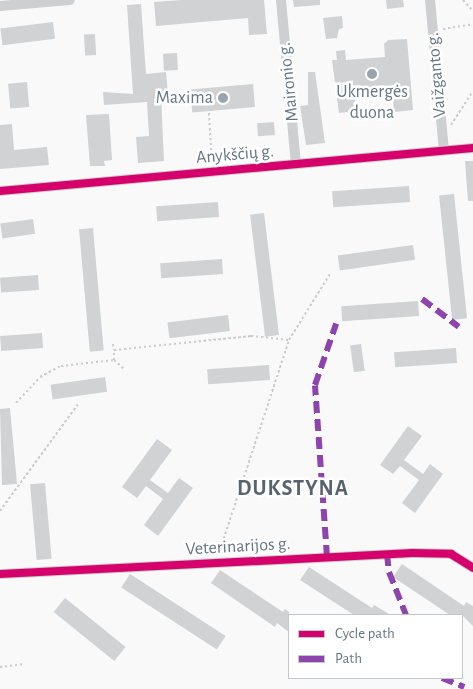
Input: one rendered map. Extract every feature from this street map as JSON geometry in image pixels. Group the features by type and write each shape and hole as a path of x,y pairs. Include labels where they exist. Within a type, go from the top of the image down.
{"street":[{"path":"0,6 70,0"},
{"name":"Maironio g.","path":"281,0 296,164"},
{"name":"Vaižganto g.","path":"430,0 444,150"},
{"name":"Anykščių g.","path":"0,191 473,148"},
{"name":"Veterinarijos g.","path":"0,574 417,553 451,554 473,568"}],"path":[{"path":"463,0 473,11"},
{"path":"433,30 473,24"},
{"path":"443,137 448,137 448,130 473,91"},
{"path":"209,113 213,171"},
{"path":"215,562 289,340 330,274"},
{"path":"114,350 250,336 289,340"},
{"path":"113,344 114,360 124,370"},
{"path":"16,403 40,377 61,366 114,360"},
{"path":"0,511 78,404"},
{"path":"0,667 24,664"}],"building":[{"path":"181,0 264,0 267,34 249,35 248,18 156,26 154,2"},
{"path":"293,0 320,0 320,5 294,7"},
{"path":"386,0 403,0 404,7 387,9"},
{"path":"141,4 146,74 166,72 168,94 161,94 164,161 138,163 136,137 149,136 147,102 104,105 103,92 133,94 127,5"},
{"path":"342,16 343,28 339,29 337,38 326,39 323,18"},
{"path":"53,22 55,39 2,45 0,28"},
{"path":"95,34 96,55 85,56 84,35"},
{"name":"Ukmergės duona","path":"407,39 413,110 394,112 392,88 354,92 356,111 339,113 332,60 337,60 336,51 345,50 346,60 385,57 384,44 388,40"},
{"path":"177,53 178,70 164,71 163,54"},
{"path":"308,72 315,72 325,143 306,145 300,106 308,105"},
{"path":"27,82 29,107 10,109 8,84"},
{"path":"253,84 255,107 192,112 190,89"},
{"path":"109,114 112,160 104,161 105,166 90,166 86,115"},
{"path":"274,122 275,135 258,136 257,123"},
{"path":"12,124 14,150 47,147 49,165 0,169 0,125"},
{"path":"465,161 473,161 473,201 468,201"},
{"path":"409,186 410,202 333,207 332,191"},
{"path":"454,194 467,318 452,320 439,196"},
{"path":"218,202 219,217 157,221 156,206"},
{"path":"264,213 279,335 265,337 250,215"},
{"path":"33,219 35,234 2,238 0,224"},
{"path":"93,228 104,351 90,352 79,229"},
{"path":"413,245 415,260 340,270 338,256"},
{"path":"222,259 223,274 161,278 160,263"},
{"path":"38,275 39,290 1,293 0,278"},
{"path":"418,301 419,316 342,321 341,306"},
{"path":"228,315 230,331 169,338 167,322"},
{"path":"42,333 43,348 1,351 0,336"},
{"path":"361,344 365,371 354,372 350,346"},
{"path":"456,348 457,363 395,367 394,352"},
{"path":"269,365 270,380 208,384 207,369"},
{"path":"105,377 107,392 53,400 51,385"},
{"path":"10,408 17,484 2,485 0,409"},
{"path":"408,426 422,436 404,460 423,474 430,464 443,474 415,513 402,503 419,480 400,466 393,474 380,465"},
{"path":"157,439 172,450 150,480 168,493 179,478 193,488 158,536 144,525 163,499 146,486 137,498 122,487"},
{"path":"45,483 52,559 37,560 30,484"},
{"path":"402,564 464,606 466,602 473,606 473,626 463,614 448,614 393,577"},
{"path":"309,567 372,608 374,605 389,614 352,614 300,580"},
{"path":"220,570 283,612 285,609 289,612 288,631 277,623 275,627 211,583"},
{"path":"130,574 226,636 217,650 121,587"},
{"path":"65,598 126,647 114,661 54,612"}],"marked path":[{"path":"422,299 459,327"},
{"path":"327,557 315,385 336,324"},
{"path":"387,554 389,572 406,614"},
{"path":"444,679 464,687"}],"cycle path":[{"path":"0,191 473,148"},
{"path":"0,574 412,553 451,554 473,568"}],"place":[{"name":"Ukmergės duona","path":"372,74"},
{"name":"Maxima","path":"223,98"}],"district":[{"name":"DUKSTYNA","path":"293,489"}]}
